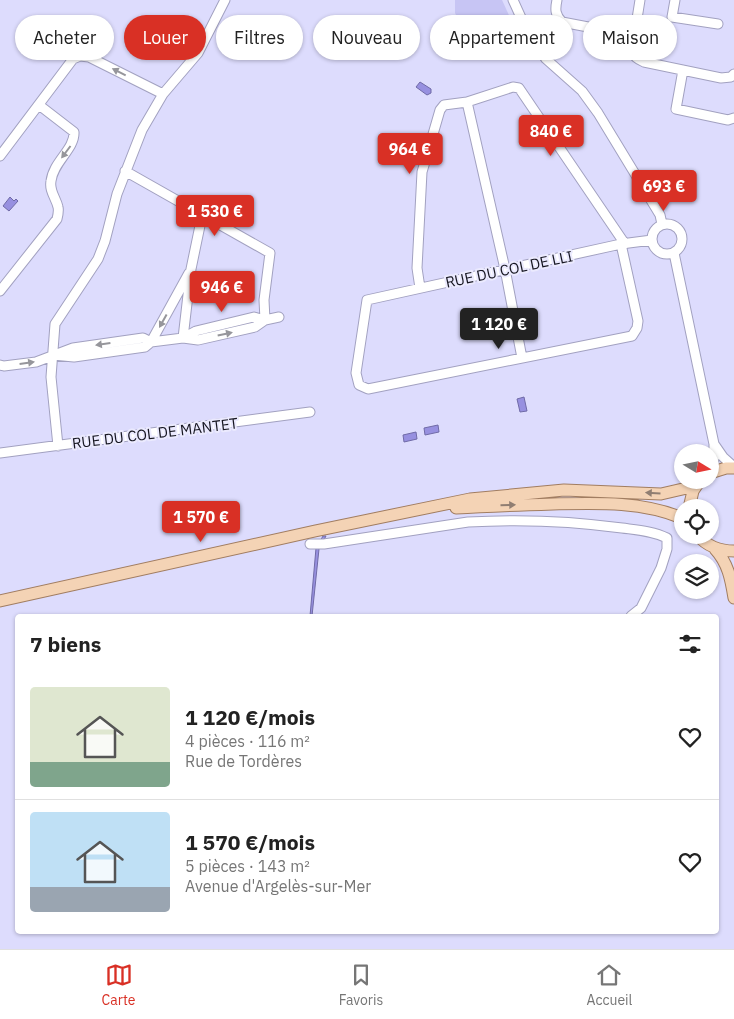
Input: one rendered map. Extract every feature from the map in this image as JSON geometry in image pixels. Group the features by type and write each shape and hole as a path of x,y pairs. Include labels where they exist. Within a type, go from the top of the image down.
{"main road":[{"path":"719,470 734,467"},
{"path":"0,600 470,499 581,490 661,494 682,489"},
{"path":"407,513 493,505 599,502 621,503 674,516"},
{"path":"706,544 723,556 728,567 734,598"},
{"path":"715,549 734,551"}],"street":[{"path":"58,446 51,377 55,324 98,259 106,241 117,194 142,130 163,94 198,53 225,0"},
{"path":"513,0 528,33 546,59 582,91 598,113 660,215 662,224"},
{"path":"557,0 555,9 562,22 583,26"},
{"path":"640,0 632,45 633,55 644,62 721,78 730,77 734,74"},
{"path":"675,0 672,17 718,24"},
{"path":"0,156 73,60 80,56 89,57 163,94"},
{"path":"683,70 676,109 728,120 734,118"},
{"path":"420,288 417,268 422,172 440,110 444,105 467,102 513,87 519,88 623,244 638,321 637,328 632,336 522,358 505,269 467,102"},
{"path":"0,291 58,219 59,208 52,194 50,181 56,165 72,144 74,132 39,105"},
{"path":"125,171 270,253 264,300 265,320"},
{"path":"183,338 191,269 202,216"},
{"path":"667,223 676,226 681,233 682,244 674,253 664,254 655,249 652,240 654,230 662,224 667,223"},
{"name":"RUE DU COL DE LLI","path":"522,358 368,389 359,385 356,373 367,300 623,244 652,240"},
{"path":"674,253 714,444"},
{"path":"0,365 36,362 53,355 74,357 144,347 151,342 191,269"},
{"path":"151,342 183,338 198,340 256,328 265,320 279,317"},
{"name":"RUE DU COL DE MANTET","path":"0,453 310,412"},
{"path":"719,451 734,467"},
{"path":"310,544 324,544 468,522 487,521 562,521 658,534 667,538 667,549 661,568 641,608 634,614"}],"shaded area":[{"path":"455,0 502,0 509,15 456,15"},
{"path":"420,82 431,89 431,93 427,95 416,87"},
{"path":"10,197 14,201 16,199 18,201 9,211 3,206"},
{"path":"524,397 527,411 520,412 517,399"},
{"path":"438,425 439,432 425,435 424,428"},
{"path":"416,432 417,439 404,442 403,435"},
{"path":"323,536 326,536 319,549 312,614 310,614 316,548"}]}
